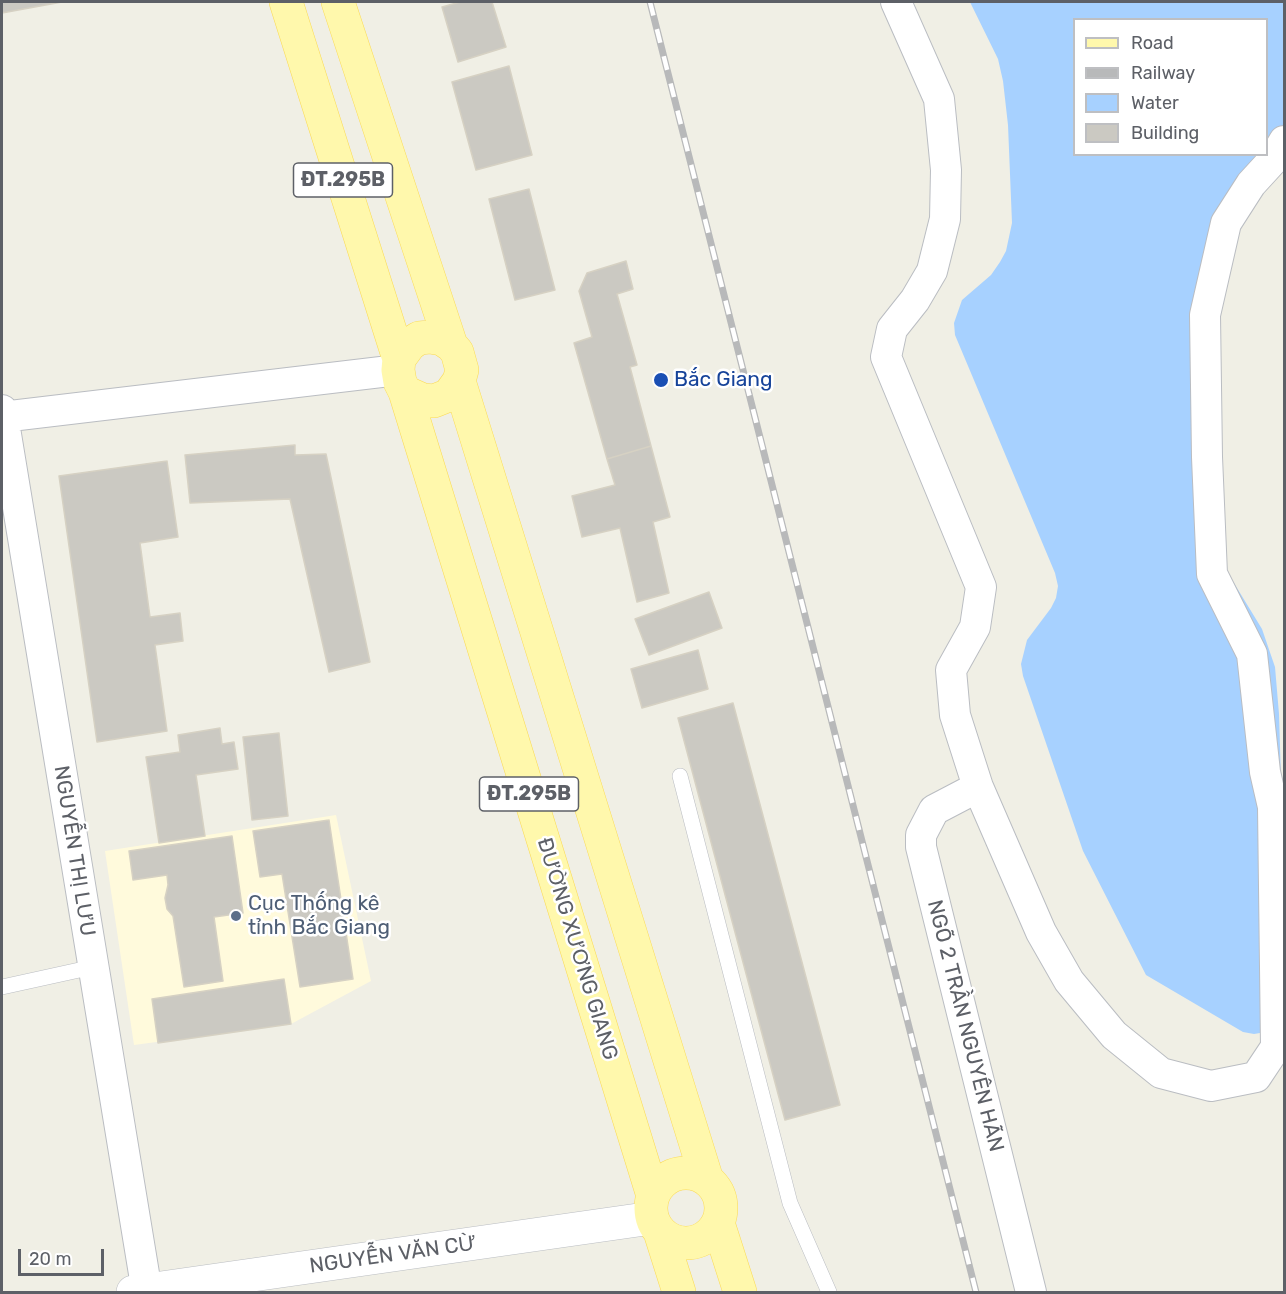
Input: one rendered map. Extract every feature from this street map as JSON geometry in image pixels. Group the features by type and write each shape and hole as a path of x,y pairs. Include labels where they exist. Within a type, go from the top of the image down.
{"main road":[{"name":"ĐƯỜNG XƯƠNG GIANG","path":"286,2 679,1293"},
{"name":"ĐT.295B","path":"338,2 451,345 457,352 462,370 459,381 706,1180 715,1188 720,1199 721,1211 718,1223 740,1293"},
{"path":"451,345 441,339 419,338 410,344 401,374 423,400 434,401 448,394 459,381"},
{"path":"706,1180 687,1173 666,1179 658,1187 655,1215 669,1239 680,1243 691,1243 702,1239 718,1223"}],"street":[{"path":"896,2 939,99 946,170 945,219 932,271 915,300 892,329 886,357 981,587 975,627 951,670 955,715 978,787 1041,932 1069,981 1114,1035 1161,1073 1211,1086 1256,1077 1276,1047 1273,807 1275,771 1252,654 1212,574 1207,457 1205,315 1226,223 1251,184 1273,160 1284,141"},
{"path":"2,415 401,374"},
{"name":"NGUYỄN THỊ LƯU","path":"2,415 93,967 142,1292"},
{"name":"NGÕ 2 TRẦN NGUYÊN HÃN","path":"978,787 934,810 921,835 921,847 1031,1293"},
{"name":"NGUYỄN VĂN CỪ","path":"142,1292 655,1215"}],"lane":[{"path":"680,776 790,1203 829,1293"},
{"path":"2,987 93,967"}],"shaded area":[{"name":"Cục Thống kê tỉnh Bắc Giang","path":"336,815 371,981 291,1024 134,1045 105,851"}],"water":[{"path":"970,2 1284,2 1284,130 1268,148 1268,18 1073,18 1073,156 1260,156 1223,226 1216,504 1226,570 1262,629 1275,667 1279,714 1284,878 1266,1032 1254,1034 1243,1032 1146,975 1083,851 1023,676 1021,664 1027,640 1051,608 1058,586 1055,573 955,335 954,323 962,300 991,275 1000,262 1006,251 1012,223 1008,125 998,59"}],"building":[{"path":"2,2 62,2 2,13"},
{"path":"460,2 492,2 506,47 458,62 442,7"},
{"path":"509,66 532,155 476,170 452,82"},
{"path":"529,189 555,290 515,300 489,199"},
{"path":"626,261 633,289 617,294 637,365 630,367 651,446 607,459 574,343 592,337 579,291 587,273"},
{"path":"295,445 295,455 326,454 370,662 329,672 290,499 190,503 185,455"},
{"path":"651,446 670,517 653,522 669,593 637,602 620,528 582,537 572,496 615,485 607,459"},
{"path":"167,461 178,537 140,543 150,617 180,613 183,641 155,645 167,731 97,742 59,476"},
{"path":"709,592 722,628 649,655 635,619"},
{"path":"698,650 708,689 642,708 631,669"},
{"path":"733,703 840,1105 785,1120 678,718"},
{"path":"220,728 222,744 234,742 238,769 196,775 205,836 159,843 146,757 180,752 178,735"},
{"path":"279,733 288,816 252,820 243,737"},
{"path":"329,820 353,979 300,987 282,874 260,877 253,831"},
{"path":"232,836 243,913 214,917 223,981 184,987 173,916 167,909 165,898 168,885 167,875 133,880 129,851"},
{"path":"284,979 291,1024 158,1043 152,999"}],"railway":[{"path":"650,2 976,1292"}],"place":[{"name":"Bắc Giang","path":"661,380"},
{"name":"Cục Thống kê tỉnh Bắc Giang","path":"236,916"}]}
